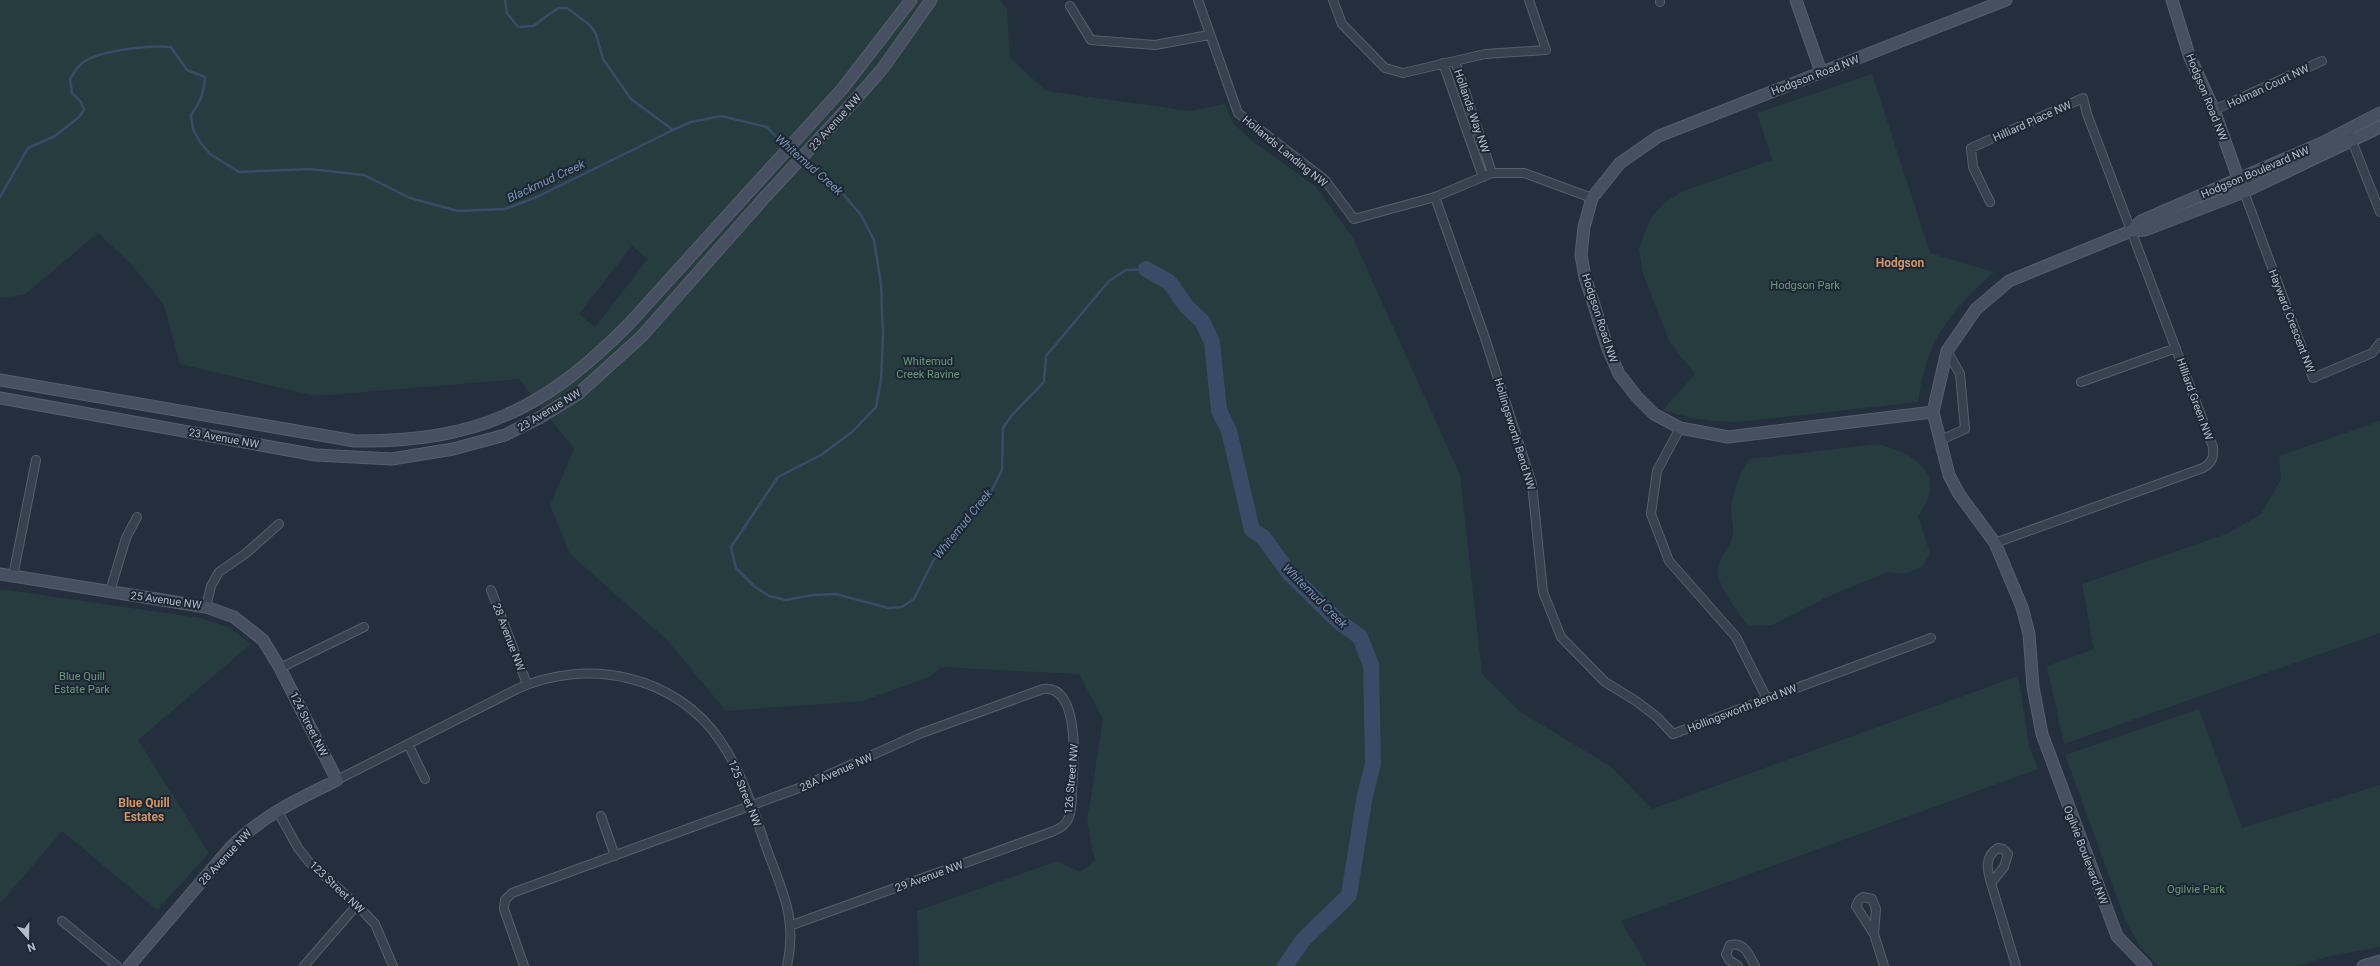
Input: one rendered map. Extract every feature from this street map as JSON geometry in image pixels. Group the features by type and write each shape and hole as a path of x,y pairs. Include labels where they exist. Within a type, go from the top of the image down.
{"street":[{"name":"23 Avenue NW","path":"0,380 355,441 392,441 420,438 474,428 529,405 568,380 596,357 753,189 815,119 871,54 911,0"},
{"name":"23 Avenue NW","path":"0,398 316,455 392,459 423,455 478,444 505,434 539,418 578,394 611,366 642,336 764,197 826,132 883,68 931,0"},
{"name":"Hollands Landing NW","path":"1198,0 1209,35 1238,113 1325,180 1354,219 1435,197 1492,173 1524,173 1592,198"},
{"name":"Hollands Way NW","path":"1333,0 1342,24 1385,68 1403,73 1454,60 1492,173"},
{"path":"1454,60 1485,54 1546,50 1529,0"},
{"path":"1796,0 1821,72"},
{"name":"Hodgson Road NW","path":"1933,412 1728,437 1680,428 1654,414 1636,398 1619,374 1608,349 1590,295 1581,255 1584,227 1592,198 1620,163 1659,136 2006,0"},
{"name":"Hodgson Road NW","path":"2172,0 2189,55 2214,110 2244,192"},
{"path":"1070,6 1091,40 1156,45 1209,35"},
{"name":"Holman Court NW","path":"2214,110 2322,61"},
{"name":"Hollands Way NW","path":"1443,63 1483,177"},
{"name":"Hilliard Place NW","path":"1990,202 1973,167 1971,148 2084,98 2087,114 2131,232"},
{"name":"Hodgson Boulevard NW","path":"2131,232 2141,221 2239,180 2380,113"},
{"name":"Hodgson Boulevard NW","path":"2042,734 2035,703 2026,620 2012,580 1995,543 1959,494 1950,475 1939,441 1933,412 1947,351 1976,309 2009,281 2131,232 2146,230 2244,192 2353,142 2380,127"},
{"path":"2347,130 2380,212"},
{"name":"Hayward Crescent NW","path":"2244,192 2314,378 2372,353 2380,343"},
{"name":"Hollingsworth Bend NW","path":"1435,197 1484,335 1532,484 1543,592 1560,636 1604,682 1636,701 1657,717 1674,734 1767,698 1932,638"},
{"name":"Hilliard Green NW","path":"1995,543 2203,468 2210,464 2214,454 2213,447 2131,232"},
{"path":"2081,382 2176,348"},
{"path":"1939,441 1965,429 1960,374 1947,351"},
{"path":"1680,428 1657,470 1651,514 1669,561 1736,636 1767,698"},
{"path":"12,576 36,460"},
{"path":"110,591 126,538 137,516"},
{"name":"25 Avenue NW","path":"0,574 206,607 211,586 219,572 245,554 279,524"},
{"name":"28 Avenue NW","path":"491,590 528,684"},
{"name":"124 Street NW","path":"206,607 234,617 263,640 280,668 337,780"},
{"path":"280,668 364,627"},
{"name":"28 Avenue NW","path":"129,966 231,847 252,827 277,810 528,684 560,674 595,672"},
{"name":"125 Street NW","path":"595,672 628,678 655,687 680,701 696,713 721,740 729,754 752,806 788,908 792,925 791,946 787,966"},
{"name":"28A Avenue NW","path":"524,966 505,914 505,900 518,890 809,785 919,734 1043,689 1056,690"},
{"name":"126 Street NW","path":"1056,690 1063,700 1075,740 1070,812 1065,824"},
{"name":"Ogilvie Boulevard NW","path":"2042,734 2117,936 2146,966"},
{"path":"408,744 425,779"},
{"name":"123 Street NW","path":"277,810 298,848 309,862 357,905 379,930 393,966"},
{"path":"601,816 615,856"},
{"name":"29 Avenue NW","path":"792,925 1054,831 1065,824"},
{"path":"1991,883 2016,966"},
{"path":"304,966 357,905"},
{"path":"62,921 117,966"},
{"path":"1874,934 1884,966"},
{"path":"1738,966 1729,960 1726,954 1730,945 1739,945 1746,949 1755,966"},
{"path":"2362,966 2380,961"}],"green space":[{"name":"Whitemud Creek Ravine","path":"0,0 1000,0 1007,9 1010,58 1046,91 1190,111 1225,104 1233,123 1252,141 1315,186 1353,238 1460,475 1482,674 1519,711 1610,766 1652,809 2018,676 2029,746 2038,769 1621,921 1647,966 919,966 917,911 1057,861 1080,872 1095,861 1087,822 1103,719 1079,674 941,667 929,677 863,701 726,711 667,640 570,554 550,505 574,449 519,379 315,396 180,364 164,305 131,264 98,233 24,295 0,298","holes":["632,246 648,259 595,327 579,314"]},
{"name":"Hodgson Park","path":"1872,74 1930,253 1994,272 1964,301 1942,329 1927,361 1918,402 1737,422 1699,419 1663,410 1695,374 1670,343 1643,274 1639,248 1650,219 1663,204 1681,192 1772,160 1757,113"},
{"path":"2380,421 2380,633 2064,744 2047,666 2094,649 2082,584 2229,533 2261,514 2281,479 2279,456"},
{"path":"1877,444 1904,453 1915,460 1924,468 1929,478 1930,489 1927,502 1918,516 1930,553 1922,567 1904,574 1888,572 1831,595 1772,625 1748,626 1722,587 1719,580 1718,569 1721,558 1732,539 1733,528 1731,510 1737,483 1750,459"},
{"name":"Blue Quill Estate Park","path":"0,589 200,618 228,627 251,644 138,740 209,853 157,910 62,831 0,904"},
{"name":"Ogilvie Park","path":"2199,709 2242,828 2380,785 2380,947 2330,956 2297,966 2158,966 2139,945 2125,919 2065,755"}],"waterway":[{"name":"Whitemud Creek","path":"505,0 507,13 518,27 533,26 558,8 567,8 590,25 596,34 603,59 631,99 673,130 691,122 721,116 767,127 786,147"},
{"name":"Blackmud Creek","path":"0,197 28,148 55,136 79,117 84,110 81,102 72,93 70,79 81,64 99,55 138,48 171,47 187,70 205,77 201,97 191,115 193,129 200,142 210,154 239,172 310,169 364,175 410,198 458,211 505,209 537,197 673,130"},
{"name":"Whitemud Creek","path":"790,150 799,157"},
{"name":"Whitemud Creek","path":"803,160 838,188 861,215 874,240 881,284 883,335 881,380 876,407 852,432 821,455 778,477 731,547 736,568 754,586 769,596 786,600 812,595 836,594 888,608 902,607 914,599 933,561 992,490 1002,470 1003,428 1012,415 1044,382 1046,356 1109,281 1126,270 1146,269"},
{"name":"Whitemud Creek","path":"1146,269 1169,282 1187,307 1202,321 1212,342 1219,410 1229,431 1252,530 1263,537 1289,573 1337,620 1360,637 1371,665 1373,764 1365,795 1349,895 1303,940 1285,966"}],"district":[{"name":"Hodgson","path":"1900,263"},
{"name":"Blue Quill Estates","path":"144,810"}]}
